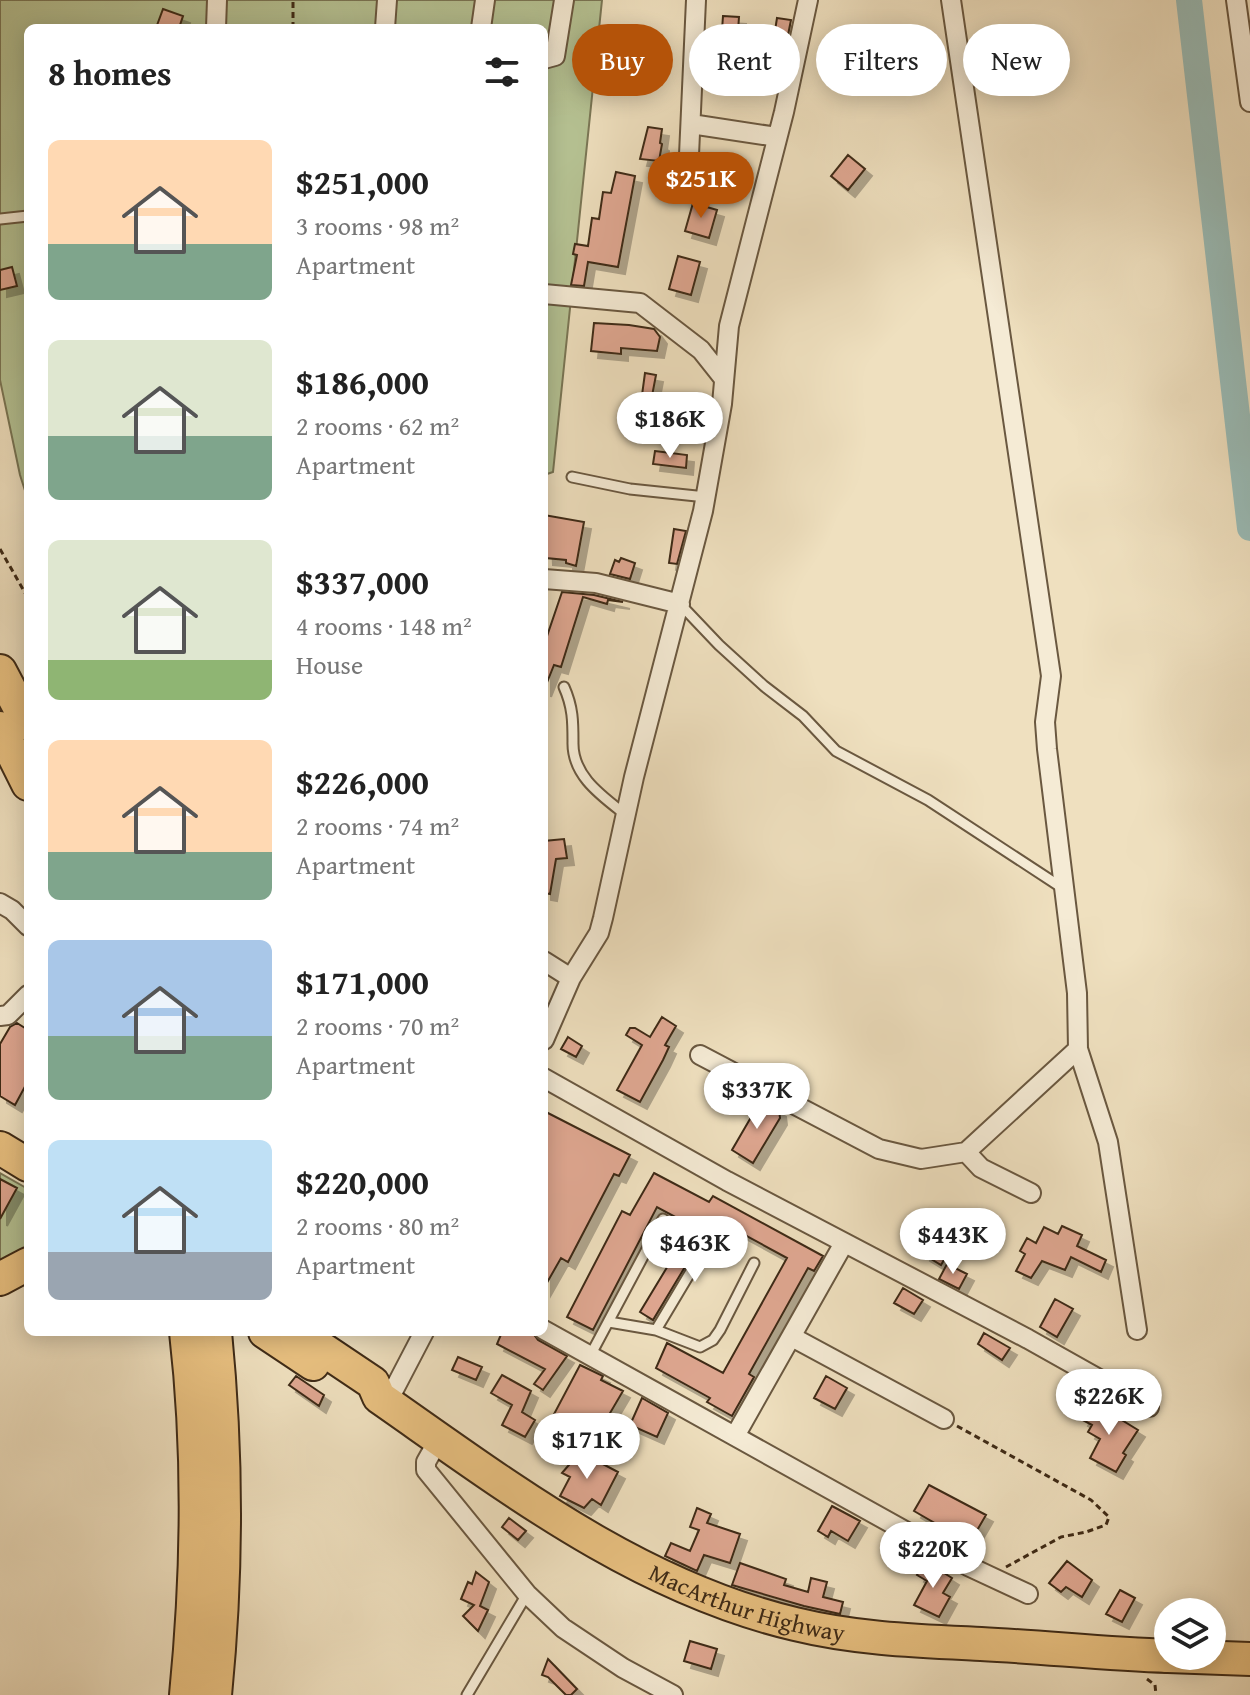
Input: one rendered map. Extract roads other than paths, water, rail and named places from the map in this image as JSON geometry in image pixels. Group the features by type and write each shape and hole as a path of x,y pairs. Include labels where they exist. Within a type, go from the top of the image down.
{"highway":[{"path":"0,671 24,716"},
{"path":"0,728 24,776"},
{"path":"0,1279 24,1266"},
{"path":"186,1336 196,1482 194,1592 186,1695"},
{"path":"215,1336 221,1404 224,1517 215,1695"},
{"name":"MacArthur Highway","path":"271,1336 362,1396 383,1400 616,1555 693,1590 797,1625 898,1640 1140,1666 1154,1661"},
{"name":"MacArthur Highway","path":"303,1336 373,1383 383,1400"},
{"name":"MacArthur Highway","path":"1226,1658 1250,1659"}],"street":[{"path":"216,24 217,0"},
{"path":"385,24 387,0"},
{"path":"482,24 485,0"},
{"path":"548,58 555,56 564,0"},
{"path":"689,155 696,0"},
{"path":"548,1031 571,978 599,933 706,497 729,326 808,0"},
{"path":"951,0 1051,676 1045,722 1077,993 1078,1049 1108,1142 1137,1330"},
{"path":"1236,0 1250,102"},
{"path":"691,124 777,137"},
{"path":"548,294 640,303 701,350 724,379"},
{"path":"548,579 596,583 680,604"},
{"path":"0,903 24,922"},
{"path":"548,964 571,978"},
{"path":"0,1016 8,1015 24,999"},
{"path":"700,1055 879,1149 921,1159 966,1152 1078,1049"},
{"path":"548,1080 727,1181 1028,1339 1149,1407"},
{"path":"966,1152 981,1168 1031,1193"},
{"path":"735,1436 844,1243"},
{"path":"548,1332 988,1575 1028,1594"},
{"path":"383,1400 422,1336"},
{"path":"792,1337 944,1419"},
{"path":"439,1439 426,1462 426,1470 527,1594 563,1628 623,1668 673,1695"}],"lane":[{"path":"0,219 24,216"},
{"path":"572,477 630,489 706,497"},
{"path":"680,604 719,645 803,716 836,751 928,800 1064,889"},
{"path":"564,687 572,710 572,744 580,772 603,797 626,815"},
{"path":"590,1356 663,1219"},
{"path":"656,1330 712,1236"},
{"path":"609,1322 656,1330 700,1347 713,1340 720,1330 754,1263"},
{"path":"467,1695 527,1594"}],"waterway":[{"path":"1189,0 1250,528"}]}
